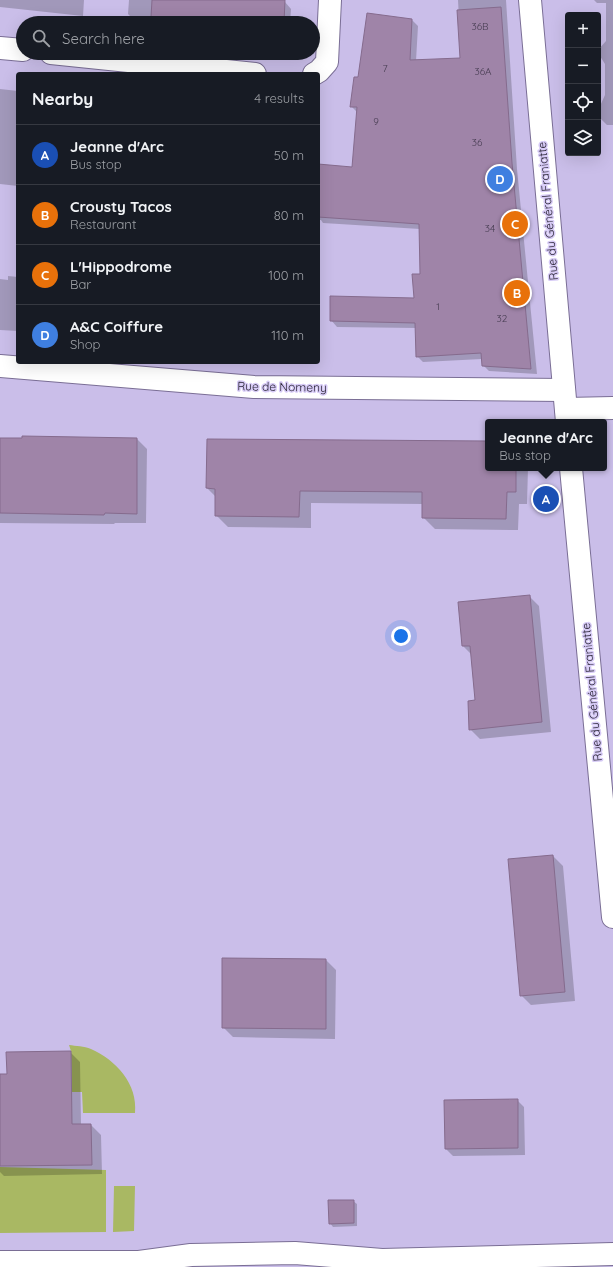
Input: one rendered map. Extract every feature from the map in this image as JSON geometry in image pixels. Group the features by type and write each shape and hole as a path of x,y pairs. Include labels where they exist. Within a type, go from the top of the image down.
{"street":[{"path":"318,72 327,62 330,0"},
{"name":"Rue du Général Franiatte","path":"530,0 566,407"},
{"path":"0,48 16,49"},
{"path":"119,60 236,72"},
{"name":"Rue de Nomeny","path":"0,366 254,387 566,407 613,408"},
{"name":"Rue du Général Franiatte","path":"571,471 613,917"},
{"path":"0,1262 139,1262 191,1255 295,1253 382,1260 613,1254"}],"green space":[{"path":"69,1045 91,1049 117,1066 124,1074 133,1092 135,1113 83,1113 82,1092 72,1092 71,1051"},
{"path":"0,1167 106,1170 106,1232 0,1233"},
{"path":"114,1186 135,1186 134,1231 113,1232"}],"building":[{"path":"152,0 285,0 284,16 151,16"},
{"path":"501,7 512,163 531,369 482,366 481,353 416,357 415,323 330,321 330,296 414,298 412,274 420,274 419,224 320,217 320,164 352,167 357,107 350,107 354,77 358,77 367,13 412,19 410,60 460,58 457,10"},
{"path":"22,436 137,438 137,514 105,513 104,515 0,513 0,438 22,438"},
{"path":"207,439 485,441 485,471 516,471 516,492 507,492 506,519 422,518 422,492 300,491 299,517 215,516 215,489 206,488"},
{"path":"530,595 542,722 469,730 468,701 475,700 470,646 462,646 458,602"},
{"path":"553,855 565,992 520,996 508,859"},
{"path":"222,958 326,959 326,1029 222,1028"},
{"path":"71,1051 72,1124 91,1124 92,1165 0,1166 0,1074 7,1074 6,1052"},
{"path":"518,1099 518,1148 445,1149 444,1100"},
{"path":"328,1200 354,1200 354,1223 329,1224"}],"place":[{"name":"A&C Coiffure","path":"500,179"},
{"name":"L'Hippodrome","path":"515,224"},
{"name":"Crousty Tacos","path":"517,293"},
{"name":"Jeanne d'Arc","path":"546,499"}]}
